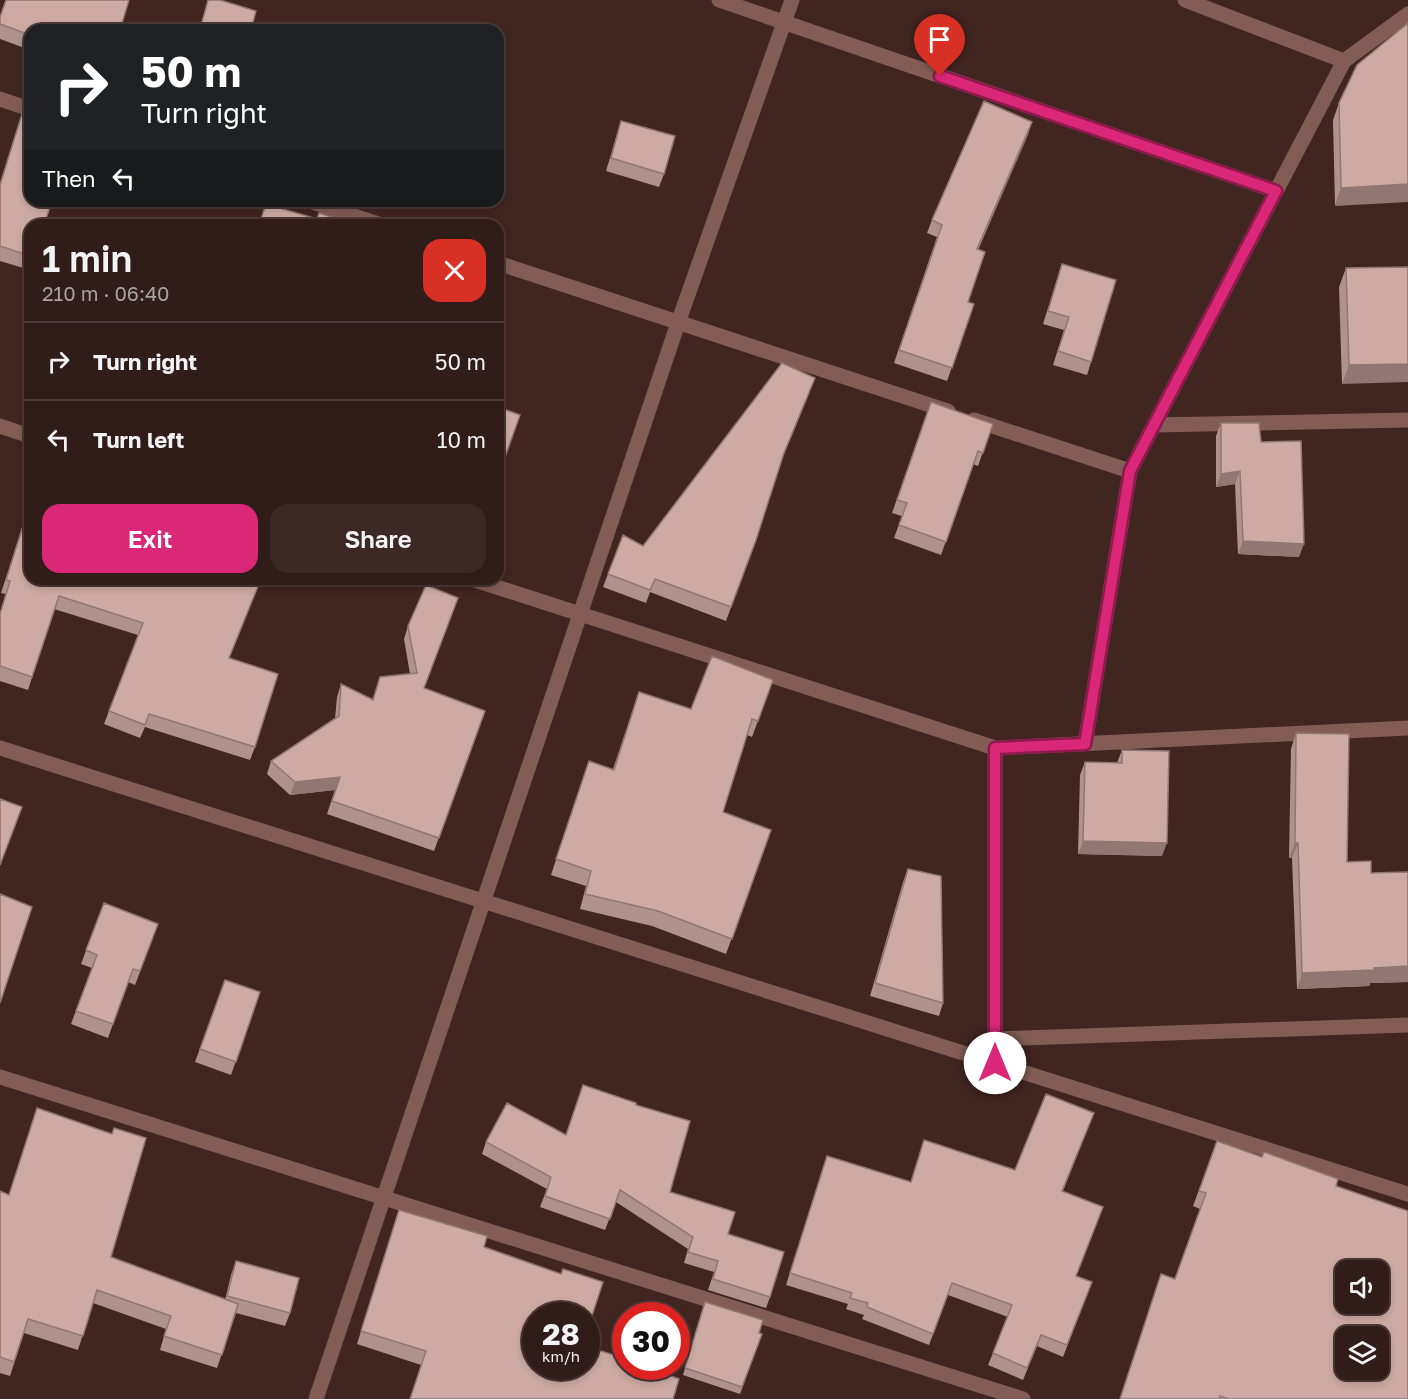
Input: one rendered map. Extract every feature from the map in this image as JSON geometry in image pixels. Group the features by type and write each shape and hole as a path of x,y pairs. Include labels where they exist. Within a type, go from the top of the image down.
{"street":[{"path":"719,0 1276,191"},
{"path":"316,1399 678,322 792,0"},
{"path":"1185,0 1344,61"},
{"path":"1085,744 1130,471 1344,61 1408,14"},
{"path":"0,99 24,107"},
{"path":"327,207 364,219"},
{"path":"504,265 1130,471"},
{"path":"1154,425 1408,420"},
{"path":"0,426 24,434"},
{"path":"491,585 995,748 1408,728"},
{"path":"0,748 1408,1194"},
{"path":"995,748 995,1063"},
{"path":"995,1039 1408,1025"},
{"path":"0,1077 1023,1399"}],"building":[{"path":"6,0 129,0 122,24 24,24 24,33 0,24"},
{"path":"208,0 220,0 256,11 253,24 202,24"},
{"path":"1408,23 1408,184 1341,188 1339,103 1357,65"},
{"path":"984,101 1032,122 977,249 985,252 968,302 974,304 952,368 899,350 942,225 932,220"},
{"path":"22,114 24,115 24,207 50,207 46,219 24,219 24,254 0,246 0,185"},
{"path":"621,121 675,136 664,174 611,158"},
{"path":"265,207 276,207 317,219 261,219"},
{"path":"319,213 338,219 317,219"},
{"path":"1062,264 1116,280 1091,362 1058,351 1069,317 1048,311"},
{"path":"1408,267 1408,364 1349,365 1346,268"},
{"path":"782,363 815,378 784,453 756,540 731,607 655,579 650,590 608,574 623,535 643,546"},
{"path":"931,402 993,424 983,453 978,451 946,542 899,525 907,503 897,500"},
{"path":"504,409 520,415 504,460"},
{"path":"1221,423 1259,423 1261,442 1301,441 1304,544 1243,541 1240,471 1221,474"},
{"path":"24,523 24,585 259,585 229,658 278,674 255,747 149,714 145,725 109,711 143,623 59,596 32,677 0,666 0,614 10,581 6,580"},
{"path":"426,585 458,598 424,688 485,711 439,838 332,801 340,777 295,782 271,761 339,716 341,684 373,700 380,677 417,673 408,626"},
{"path":"712,656 773,680 758,721 752,719 723,812 771,830 732,939 658,911 585,894 591,871 556,859 589,761 614,770 639,692 691,709"},
{"path":"1296,733 1349,734 1347,862 1371,861 1371,873 1408,872 1408,966 1302,973 1298,843 1295,843"},
{"path":"1122,750 1169,751 1167,843 1083,841 1085,762 1122,763"},
{"path":"0,799 22,807 0,865"},
{"path":"908,869 941,876 943,1003 875,983"},
{"path":"0,894 32,907 0,1003"},
{"path":"104,903 158,924 140,971 133,969 113,1024 76,1011 97,955 86,950"},
{"path":"225,980 260,992 236,1062 200,1049"},
{"path":"583,1085 636,1103 636,1105 690,1121 670,1192 735,1212 728,1234 784,1252 770,1297 713,1279 718,1261 688,1252 693,1237 620,1190 610,1219 545,1196 551,1177 486,1142 507,1103 566,1135"},
{"path":"1046,1094 1094,1113 1062,1191 1103,1207 1076,1276 1092,1282 1067,1345 1041,1335 1027,1368 993,1353 1012,1305 952,1283 933,1334 867,1307 868,1303 850,1298 852,1293 790,1273 827,1156 911,1182 924,1140 1015,1170"},
{"path":"37,1108 112,1134 114,1128 146,1138 111,1257 238,1304 222,1355 164,1336 171,1316 97,1290 83,1336 28,1319 14,1362 0,1357 0,1191 9,1195"},
{"path":"1217,1141 1262,1157 1264,1152 1338,1179 1336,1186 1408,1211 1408,1399 1229,1399 1220,1396 1219,1399 1120,1399 1161,1274 1175,1279 1206,1193 1199,1191"},
{"path":"399,1210 487,1236 484,1247 561,1274 563,1269 603,1282 596,1302 522,1302 522,1380 600,1380 600,1351 612,1354 612,1380 679,1380 673,1399 410,1399 426,1351 361,1331"},
{"path":"236,1261 299,1278 290,1313 227,1296"},
{"path":"705,1302 763,1320 759,1333 762,1334 742,1387 690,1370 690,1352"}],"route":[{"path":"940,76 1276,191 1130,471 1085,744 995,748 995,1063"}]}
